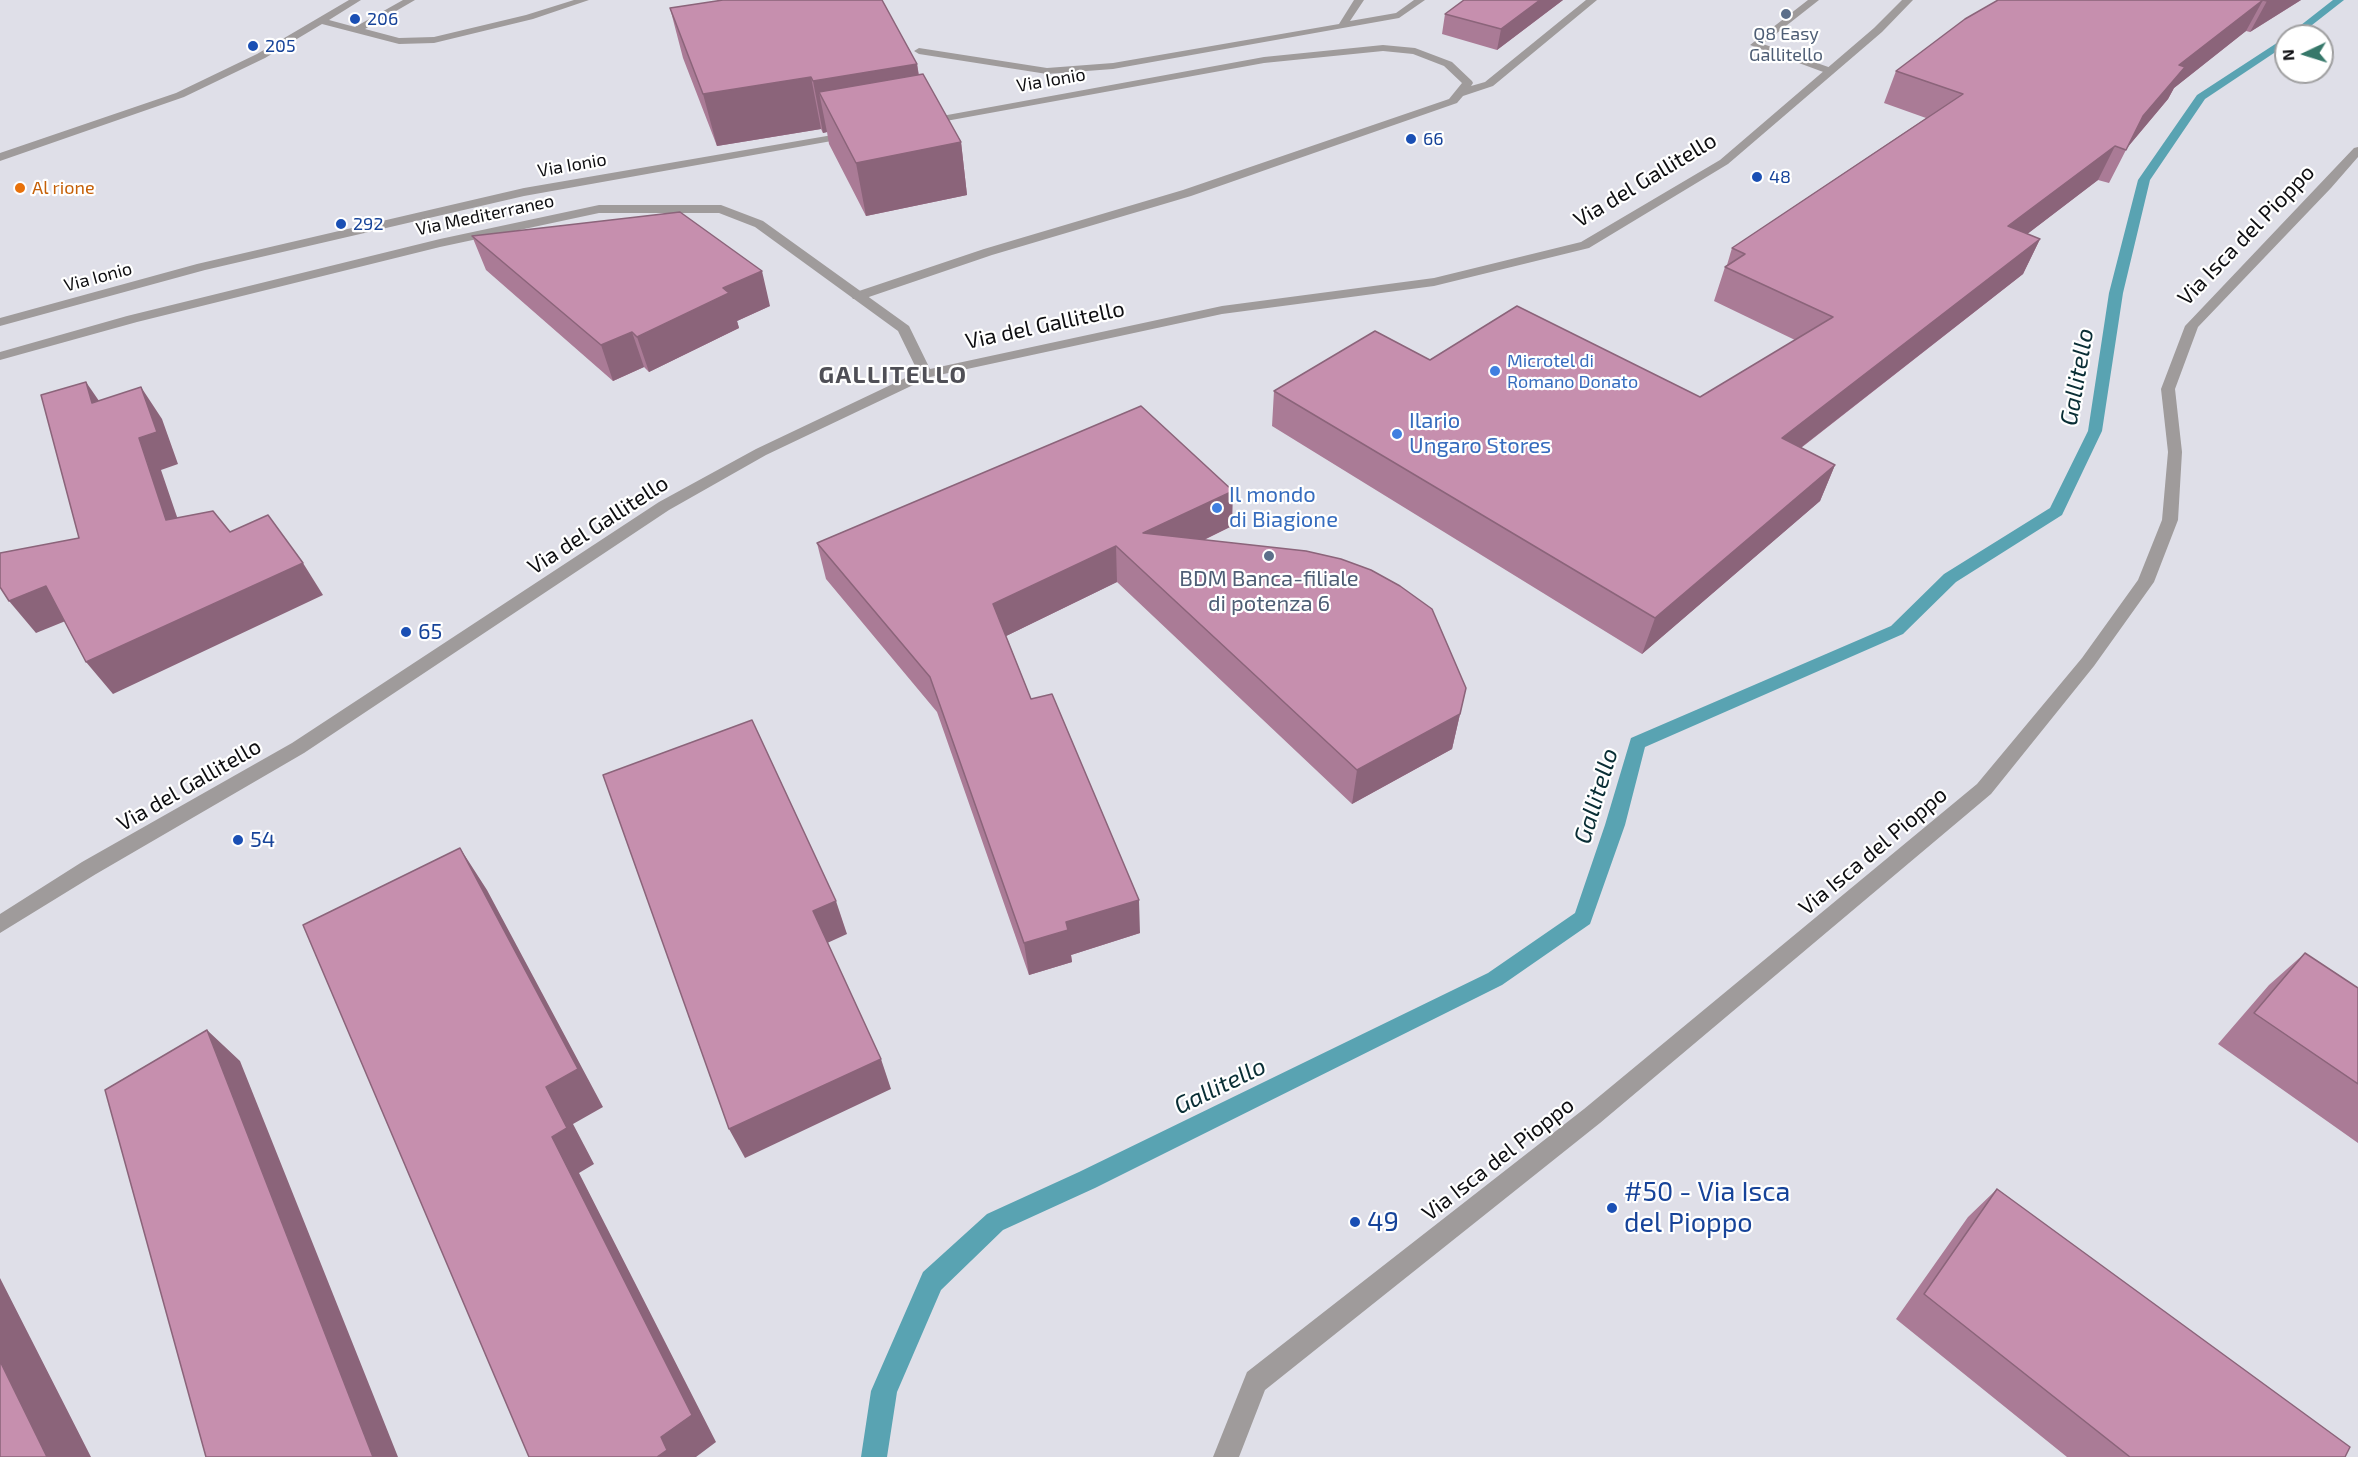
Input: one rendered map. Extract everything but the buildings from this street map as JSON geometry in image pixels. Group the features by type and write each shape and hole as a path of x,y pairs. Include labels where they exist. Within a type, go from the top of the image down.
{"street":[{"path":"0,157 180,95 261,56 356,0"},
{"path":"354,31 410,0"},
{"path":"321,21 399,41 434,40 530,17 584,0"},
{"path":"1342,26 1359,0"},
{"path":"919,51 1047,71 1113,66 1399,15 1420,0"},
{"path":"858,296 988,252 1187,193 1453,101 1459,94 1489,84 1592,0"},
{"path":"1814,0 1755,45 1830,71"},
{"name":"Via del Gallitello","path":"0,924 89,868 298,748 664,506 761,452 926,374 1222,310 1434,282 1585,245 1724,162 1878,30 1908,0"},
{"name":"Via Ionio","path":"908,124 1264,60 1383,48 1415,51 1448,64 1468,82 1459,94"},
{"name":"Via Ionio","path":"0,322 202,267 524,192 862,133"},
{"name":"Via Isca del Pioppo","path":"1226,1457 1256,1382 1592,1116 1984,789 2088,662 2146,582 2170,520 2175,452 2168,389 2192,326 2358,150"},
{"name":"Via Mediterraneo","path":"0,356 132,319 428,246 599,209 721,209 759,224 904,329 926,374"}],"waterway":[{"name":"Gallitello","path":"2308,24 2339,0"},
{"name":"Gallitello","path":"874,1457 884,1391 932,1281 995,1222 1087,1180 1495,979 1583,918 1615,825 1637,743 1897,630 1950,578 2056,511 2095,431 2116,293 2144,180 2201,97 2274,48"}],"place":[{"name":"Q8 Easy Gallitello","path":"1786,14"},
{"name":"206","path":"355,19"},
{"name":"205","path":"253,46"},
{"name":"66","path":"1411,139"},
{"name":"48","path":"1757,177"},
{"name":"Al rione","path":"20,188"},
{"name":"292","path":"341,224"},
{"name":"Microtel di Romano Donato","path":"1495,371"},
{"name":"Ilario Ungaro Stores","path":"1397,434"},
{"name":"Il mondo di Biagione","path":"1217,508"},
{"name":"BDM Banca-filiale di potenza 6","path":"1269,556"},
{"name":"65","path":"406,632"},
{"name":"54","path":"238,840"},
{"name":"#50 - Via Isca del Pioppo","path":"1612,1208"},
{"name":"49","path":"1355,1222"}],"district":[{"name":"GALLITELLO","path":"893,375"}]}
